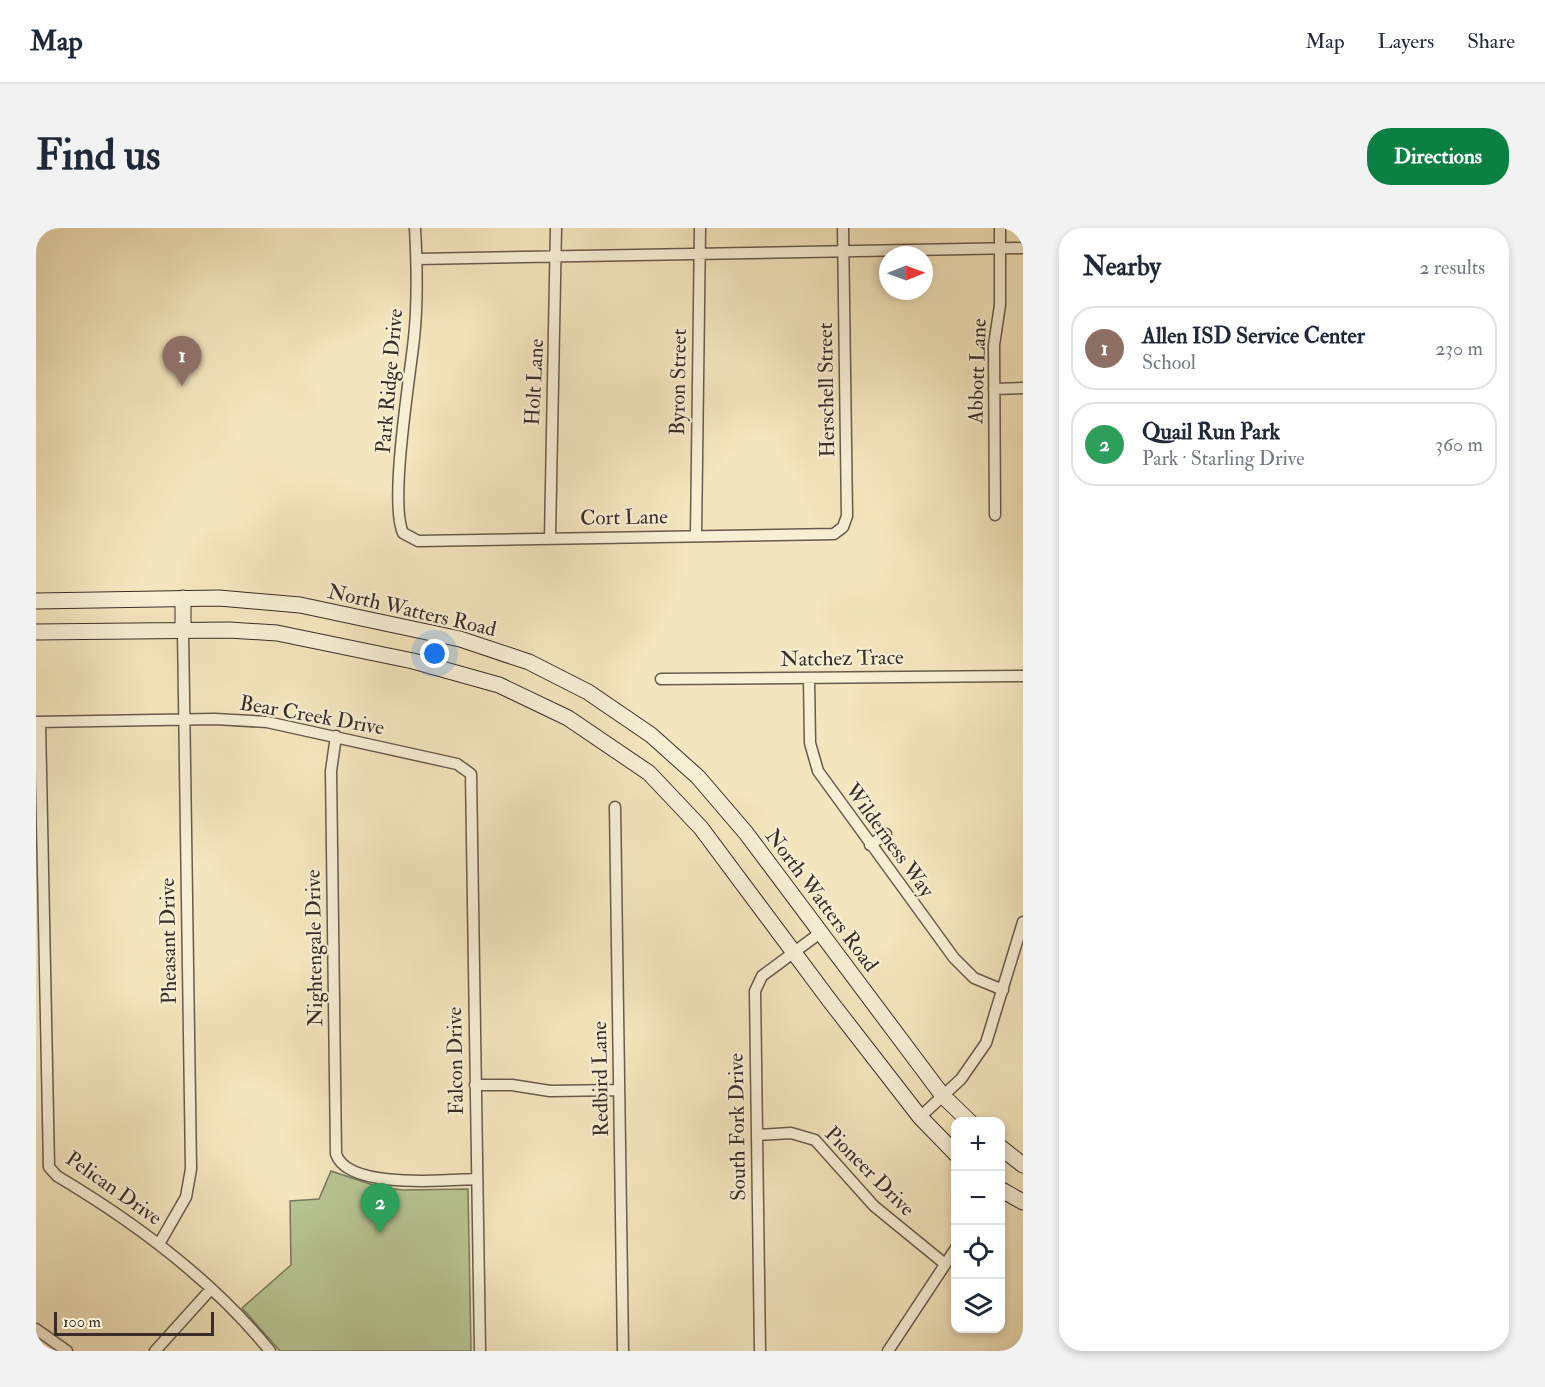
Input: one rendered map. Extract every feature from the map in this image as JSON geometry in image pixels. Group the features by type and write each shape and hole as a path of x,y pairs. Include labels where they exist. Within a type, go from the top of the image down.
{"main road":[{"name":"North Watters Road","path":"36,601 183,598 260,599 300,604 460,639 529,662 588,692 651,735 698,777 746,832 943,1096 965,1117"},
{"path":"183,598 183,630"},
{"path":"36,632 183,630 277,633 413,661 499,685 568,718 649,773 701,828 921,1117 951,1149"},
{"path":"1005,1151 1023,1165"},
{"path":"1005,1192 1023,1202"}],"street":[{"name":"Park Ridge Drive","path":"405,535 399,521 400,476 414,335 417,259 415,228"},
{"name":"Holt Lane","path":"550,537 549,486 558,257 556,228"},
{"name":"Byron Street","path":"696,536 700,228"},
{"name":"Herschell Street","path":"843,228 847,516 843,527"},
{"name":"Abbott Lane","path":"995,515 994,345 1000,305 1000,228"},
{"path":"417,259 1023,248"},
{"path":"994,389 1023,388"},
{"name":"Cort Lane","path":"405,535 418,541 834,534 843,527"},
{"name":"Pheasant Drive","path":"159,1244 186,1197 191,1169 183,630"},
{"name":"Natchez Trace","path":"661,680 1023,676"},
{"name":"Wilderness Way","path":"809,678 810,743 814,760 825,784 964,970 983,983 1003,990"},
{"name":"Bear Creek Drive","path":"38,722 185,720 267,722 456,764 469,771"},
{"name":"Pelican Drive","path":"38,722 47,1161 57,1176 159,1244 211,1289 270,1351"},
{"name":"Nightengale Drive","path":"336,736 331,771 338,1159 344,1166 379,1180 477,1179"},
{"name":"Falcon Drive","path":"469,771 473,785 480,1351"},
{"name":"Redbird Lane","path":"615,807 623,1351"},
{"path":"870,846 885,834"},
{"path":"921,1117 973,1065 986,1043 1023,922"},
{"name":"South Fork Drive","path":"760,1351 754,992 762,976 820,933"},
{"path":"475,1085 512,1085 550,1091 619,1090"},
{"name":"Pioneer Drive","path":"757,1135 791,1133 815,1140 874,1206 945,1264"},
{"path":"888,1351 951,1255"},
{"path":"155,1351 211,1289"},
{"path":"36,1329 67,1351"}],"green space":[{"path":"331,1171 379,1187 403,1190 468,1189 471,1351 280,1351 242,1308 291,1265 290,1201 319,1199"}],"place":[{"name":"Allen ISD Service Center","path":"182,386"},
{"name":"Quail Run Park","path":"380,1233"}]}
